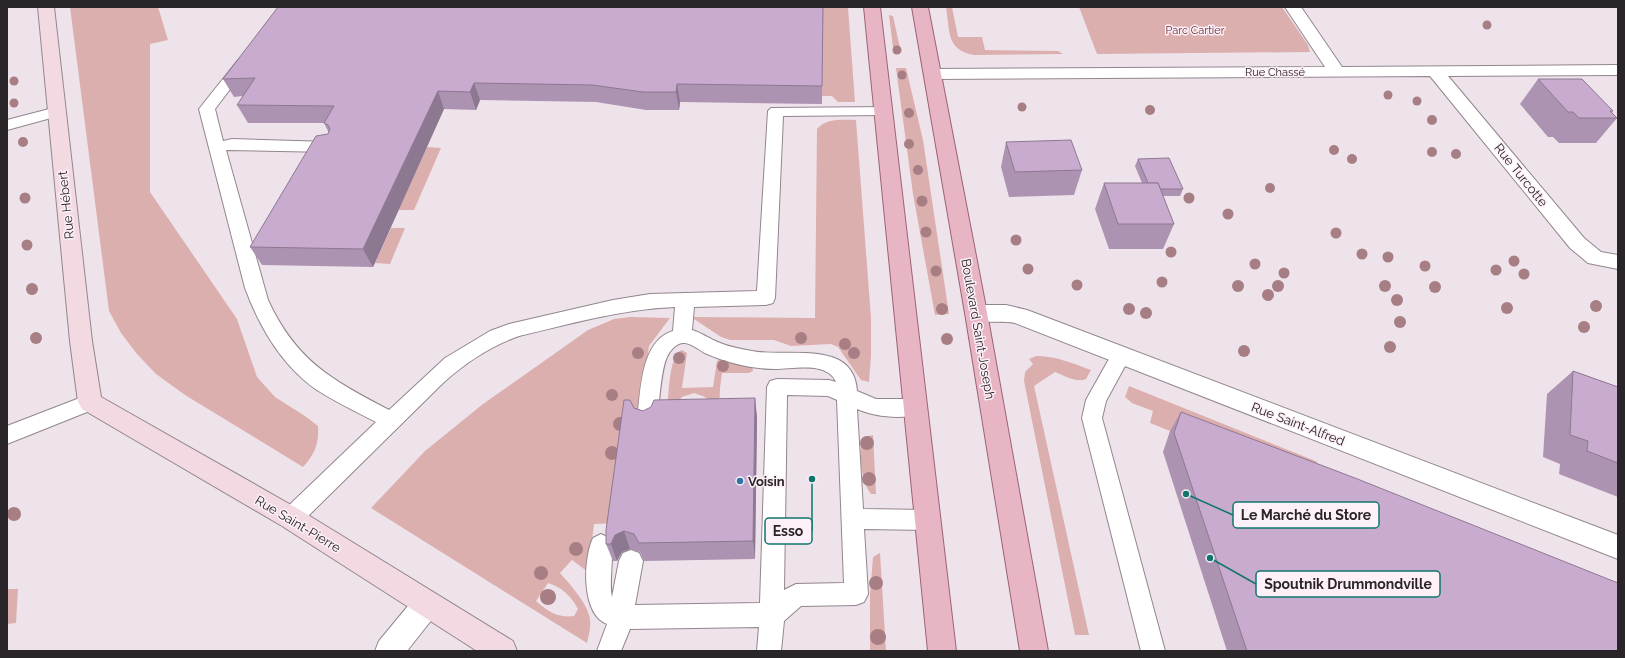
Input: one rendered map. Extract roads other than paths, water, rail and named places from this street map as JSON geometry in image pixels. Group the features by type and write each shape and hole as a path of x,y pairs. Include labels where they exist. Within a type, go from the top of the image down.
{"main road":[{"path":"872,7 942,651"},
{"name":"Boulevard Saint-Joseph","path":"920,7 976,313 1034,651"}],"street":[{"name":"Rue Hébert","path":"46,7 81,341 90,402"},
{"path":"1293,7 1338,72"},
{"name":"Rue Chassé","path":"932,74 1618,70"},
{"name":"Rue Turcotte","path":"1435,71 1577,243 1595,258 1618,262"},
{"name":"Rue Saint-Alfred","path":"976,313 1019,316 1618,547"},
{"name":"Rue Saint-Pierre","path":"90,402 291,518 502,651"},
{"path":"389,651 427,604"}],"lane":[{"path":"249,55 207,109 254,288 271,324 287,347 310,374 326,385 390,420"},
{"path":"291,518 390,420 452,363 497,336 516,329 613,307 650,301 766,298 776,111 884,110"},
{"path":"7,125 57,112"},
{"path":"217,147 232,144 330,147"},
{"path":"682,335 685,300"},
{"path":"601,545 598,588 605,608 610,614 621,616 772,615 796,595 856,594 852,519 843,479 847,395 846,379 839,369 827,362 816,360 764,361 714,348 689,336 682,335 667,342 659,352 647,420"},
{"path":"1121,355 1096,400 1092,418 1153,651"},
{"path":"769,651 781,480 777,387 829,388 875,407 915,407"},
{"path":"7,435 90,402"},
{"path":"852,519 928,520"},
{"path":"609,651 621,616 631,561"}],"place":[{"name":"Esso","path":"812,479"},
{"name":"Voisin","path":"740,481"},
{"name":"Le Marché du Store","path":"1186,494"},
{"name":"Spoutnik Drummondville","path":"1210,558"}],"park label":[{"name":"Parc Cartier","path":"1195,30"}]}
